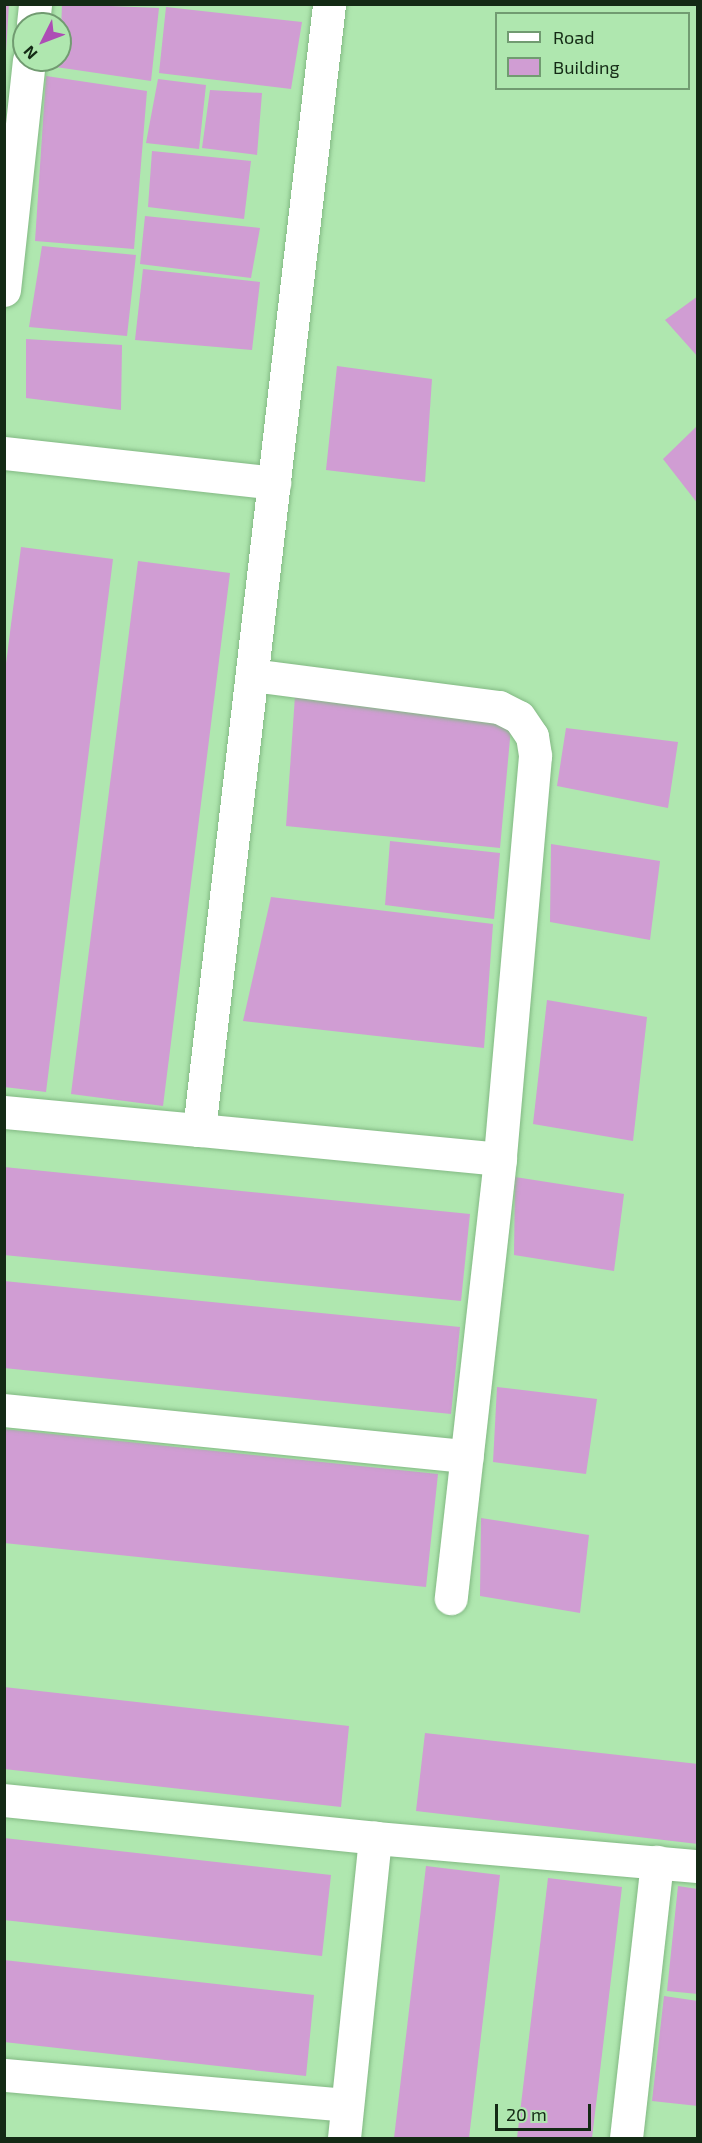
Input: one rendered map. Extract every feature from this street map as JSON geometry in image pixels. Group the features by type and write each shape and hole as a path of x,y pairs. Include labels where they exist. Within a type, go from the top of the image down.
{"street":[{"path":"199,1130 329,4"},
{"path":"4,290 28,72"},
{"path":"4,453 274,483"},
{"path":"252,675 499,707 519,717 532,736 535,756 500,1159 451,1598"},
{"path":"4,1112 500,1159"},
{"path":"4,1410 467,1456"},
{"path":"4,1800 375,1838 698,1866"},
{"path":"344,2139 375,1838"},
{"path":"626,2139 657,1862"},
{"path":"4,2075 347,2105"}],"building":[{"path":"4,4 9,4 6,52 4,52"},
{"path":"62,4 159,8 151,81 72,69 72,12 62,12"},
{"path":"166,7 302,22 291,89 159,73"},
{"path":"46,76 147,91 134,249 35,241"},
{"path":"158,79 206,85 199,149 146,143"},
{"path":"210,90 262,93 257,155 202,148"},
{"path":"152,151 251,161 244,219 148,207"},
{"path":"145,216 260,228 251,278 140,264"},
{"path":"42,246 136,255 127,336 29,327"},
{"path":"143,269 260,282 252,350 135,340"},
{"path":"698,296 698,357 665,320"},
{"path":"26,339 122,345 121,410 26,398"},
{"path":"337,366 432,379 425,482 326,470"},
{"path":"698,425 698,504 663,459"},
{"path":"21,547 113,559 46,1092 4,1087 4,679"},
{"path":"138,561 230,573 163,1106 71,1094"},
{"path":"295,696 512,717 500,848 286,826"},
{"path":"566,728 678,742 668,808 557,786"},
{"path":"390,841 500,853 494,919 385,905"},
{"path":"551,844 660,861 650,940 550,922"},
{"path":"271,897 493,924 484,1048 243,1021"},
{"path":"547,1000 647,1017 633,1141 533,1124"},
{"path":"4,1167 470,1214 461,1301 4,1255"},
{"path":"515,1177 624,1194 614,1271 514,1255"},
{"path":"4,1281 460,1327 451,1414 4,1368"},
{"path":"497,1387 597,1399 586,1474 493,1462"},
{"path":"4,1429 438,1474 426,1587 4,1543"},
{"path":"481,1518 589,1535 580,1613 480,1596"},
{"path":"4,1687 349,1726 341,1807 4,1769"},
{"path":"425,1733 698,1764 698,1844 416,1811"},
{"path":"4,1838 331,1875 322,1956 4,1920"},
{"path":"426,1866 500,1875 469,2138 394,2138"},
{"path":"548,1878 622,1887 592,2138 517,2138"},
{"path":"678,1886 698,1889 698,1994 667,1991"},
{"path":"4,1960 314,1995 306,2076 4,2042"},
{"path":"664,1996 698,2001 698,2106 652,2101"}]}
